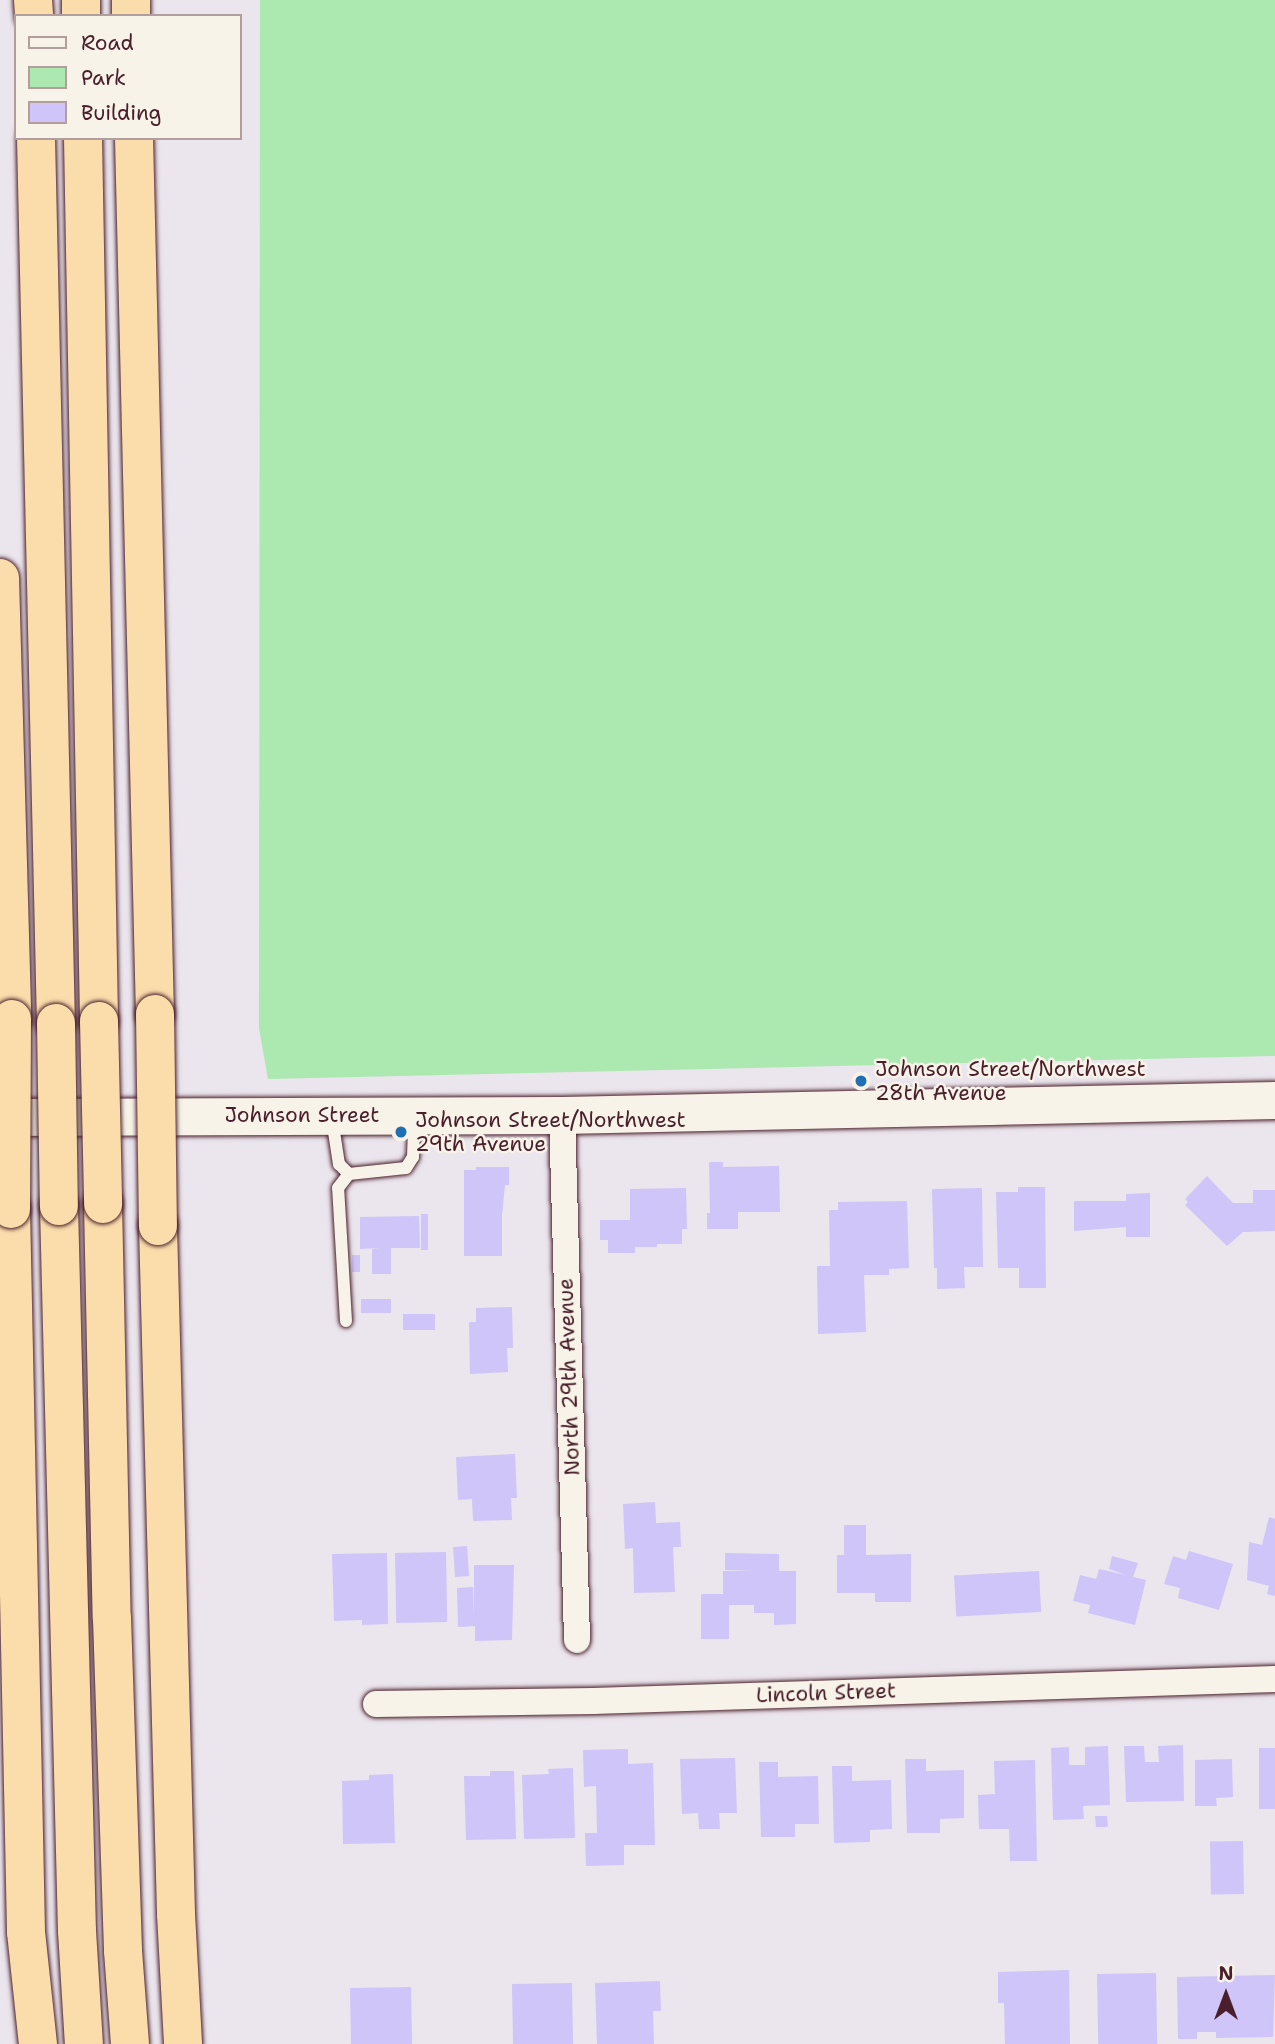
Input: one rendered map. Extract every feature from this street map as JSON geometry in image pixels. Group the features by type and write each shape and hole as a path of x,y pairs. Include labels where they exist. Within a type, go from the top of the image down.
{"highway":[{"path":"36,140 58,1206 77,1931 84,2044"},
{"path":"83,140 112,1618 123,1951 130,2044"},
{"path":"134,140 158,1226 176,1914 183,2044"},
{"path":"0,578 12,1019 11,1209 26,1933 38,2044"},
{"path":"14,2044 26,1933"}],"street":[{"name":"Johnson Street","path":"0,1117 562,1115 1275,1100"},
{"name":"North 29th Avenue","path":"562,1115 577,1640"},
{"name":"Lincoln Street","path":"376,1704 593,1701 1275,1679"}],"lane":[{"path":"332,1115 339,1164 349,1174"},
{"path":"346,1321 338,1188 349,1174 406,1168 413,1157 414,1115"}],"green space":[{"path":"260,0 1275,0 1275,1056 268,1079 259,1028"}],"building":[{"path":"709,1162 723,1162 723,1167 779,1166 780,1212 738,1212 738,1229 707,1229 707,1213 710,1213"},
{"path":"476,1167 509,1167 509,1185 505,1185 502,1215 502,1256 464,1256 464,1170 476,1170"},
{"path":"1207,1176 1233,1203 1253,1203 1253,1190 1275,1190 1275,1231 1243,1232 1227,1246 1185,1205 1188,1202 1185,1199"},
{"path":"1018,1187 1045,1187 1046,1288 1019,1288 1019,1268 998,1268 996,1192 1018,1192"},
{"path":"686,1188 687,1229 682,1229 682,1244 635,1247 635,1253 608,1253 608,1240 600,1240 600,1220 630,1220 630,1189"},
{"path":"982,1188 983,1267 964,1267 965,1288 937,1289 932,1189"},
{"path":"1150,1193 1150,1237 1126,1237 1126,1227 1074,1231 1074,1201 1126,1201 1126,1194"},
{"path":"907,1201 909,1268 889,1269 889,1275 864,1275 866,1332 818,1334 817,1266 830,1266 829,1210 838,1210 838,1202"},
{"path":"421,1214 428,1214 428,1250 421,1250"},
{"path":"419,1216 420,1248 391,1248 391,1274 372,1274 372,1249 380,1248 360,1249 360,1217"},
{"path":"352,1255 360,1255 360,1272 352,1272"},
{"path":"361,1299 391,1299 391,1313 361,1313"},
{"path":"512,1307 513,1348 507,1348 508,1372 470,1374 469,1322 476,1322 476,1308"},
{"path":"403,1314 435,1314 435,1330 403,1330"},
{"path":"515,1454 517,1498 511,1498 512,1520 473,1521 472,1499 458,1500 456,1457"},
{"path":"655,1502 656,1523 680,1522 681,1547 673,1547 675,1592 634,1593 633,1548 625,1549 623,1504"},
{"path":"1269,1517 1275,1519 1275,1596 1267,1594 1269,1586 1247,1580 1249,1542 1262,1545"},
{"path":"844,1525 866,1525 866,1555 911,1554 911,1602 875,1602 875,1593 837,1593 837,1555 844,1555"},
{"path":"467,1546 469,1576 455,1577 453,1547"},
{"path":"1189,1551 1233,1564 1219,1610 1178,1598 1180,1588 1164,1584 1173,1556 1186,1560"},
{"path":"446,1552 447,1622 396,1623 395,1553"},
{"path":"387,1553 388,1624 362,1625 362,1620 334,1621 332,1554"},
{"path":"725,1553 779,1554 779,1571 796,1571 796,1624 774,1625 774,1613 754,1613 754,1605 729,1605 729,1639 701,1639 701,1594 723,1594 723,1571 753,1571 725,1570"},
{"path":"1112,1556 1138,1563 1133,1577 1146,1580 1135,1625 1088,1613 1090,1605 1073,1601 1080,1575 1096,1579 1099,1569 1126,1575 1109,1569"},
{"path":"474,1565 514,1565 512,1640 475,1641 475,1626 458,1627 457,1588 473,1587 474,1616"},
{"path":"1039,1571 1041,1612 956,1616 954,1575"},
{"path":"1183,1745 1184,1801 1126,1802 1124,1746 1144,1746 1145,1762 1159,1762 1158,1746"},
{"path":"1108,1746 1110,1805 1083,1806 1084,1819 1053,1820 1051,1748 1069,1747 1069,1765 1085,1765 1085,1747"},
{"path":"1259,1748 1275,1748 1275,1809 1259,1809"},
{"path":"628,1749 628,1764 653,1763 655,1845 624,1845 624,1865 586,1866 585,1833 597,1833 596,1786 584,1787 583,1750"},
{"path":"735,1758 737,1813 719,1813 720,1829 699,1829 698,1813 682,1814 680,1759"},
{"path":"905,1759 926,1759 926,1771 964,1770 964,1818 940,1819 940,1833 907,1833"},
{"path":"1232,1759 1233,1797 1216,1798 1217,1806 1195,1806 1195,1760"},
{"path":"1035,1760 1037,1861 1010,1861 1009,1829 979,1829 978,1795 995,1794 994,1761"},
{"path":"759,1762 778,1762 778,1777 818,1776 819,1824 795,1824 795,1837 761,1837"},
{"path":"832,1766 852,1766 852,1781 891,1780 892,1829 870,1830 870,1842 834,1843"},
{"path":"573,1768 575,1838 524,1839 522,1775 549,1774 548,1769"},
{"path":"490,1771 514,1771 516,1839 466,1840 464,1776 490,1776"},
{"path":"393,1774 395,1843 343,1844 342,1781 369,1780 369,1775"},
{"path":"1095,1816 1107,1816 1108,1827 1096,1827"},
{"path":"1243,1841 1244,1894 1211,1895 1210,1842"},
{"path":"1069,1970 1070,2044 1005,2044 1004,2003 998,2003 998,1972"},
{"path":"1156,1973 1157,2044 1098,2044 1097,1974"},
{"path":"1275,1975 1273,2037 1216,2038 1216,2032 1197,2032 1197,2039 1178,2039 1177,1977"},
{"path":"660,1981 661,2011 653,2011 654,2044 597,2044 595,1983"},
{"path":"572,1983 573,2044 513,2044 512,1984"},
{"path":"411,1987 412,2044 351,2044 350,1988"}],"place":[{"name":"Johnson Street/Northwest 28th Avenue","path":"861,1081"},
{"name":"Johnson Street/Northwest 29th Avenue","path":"401,1132"}]}
